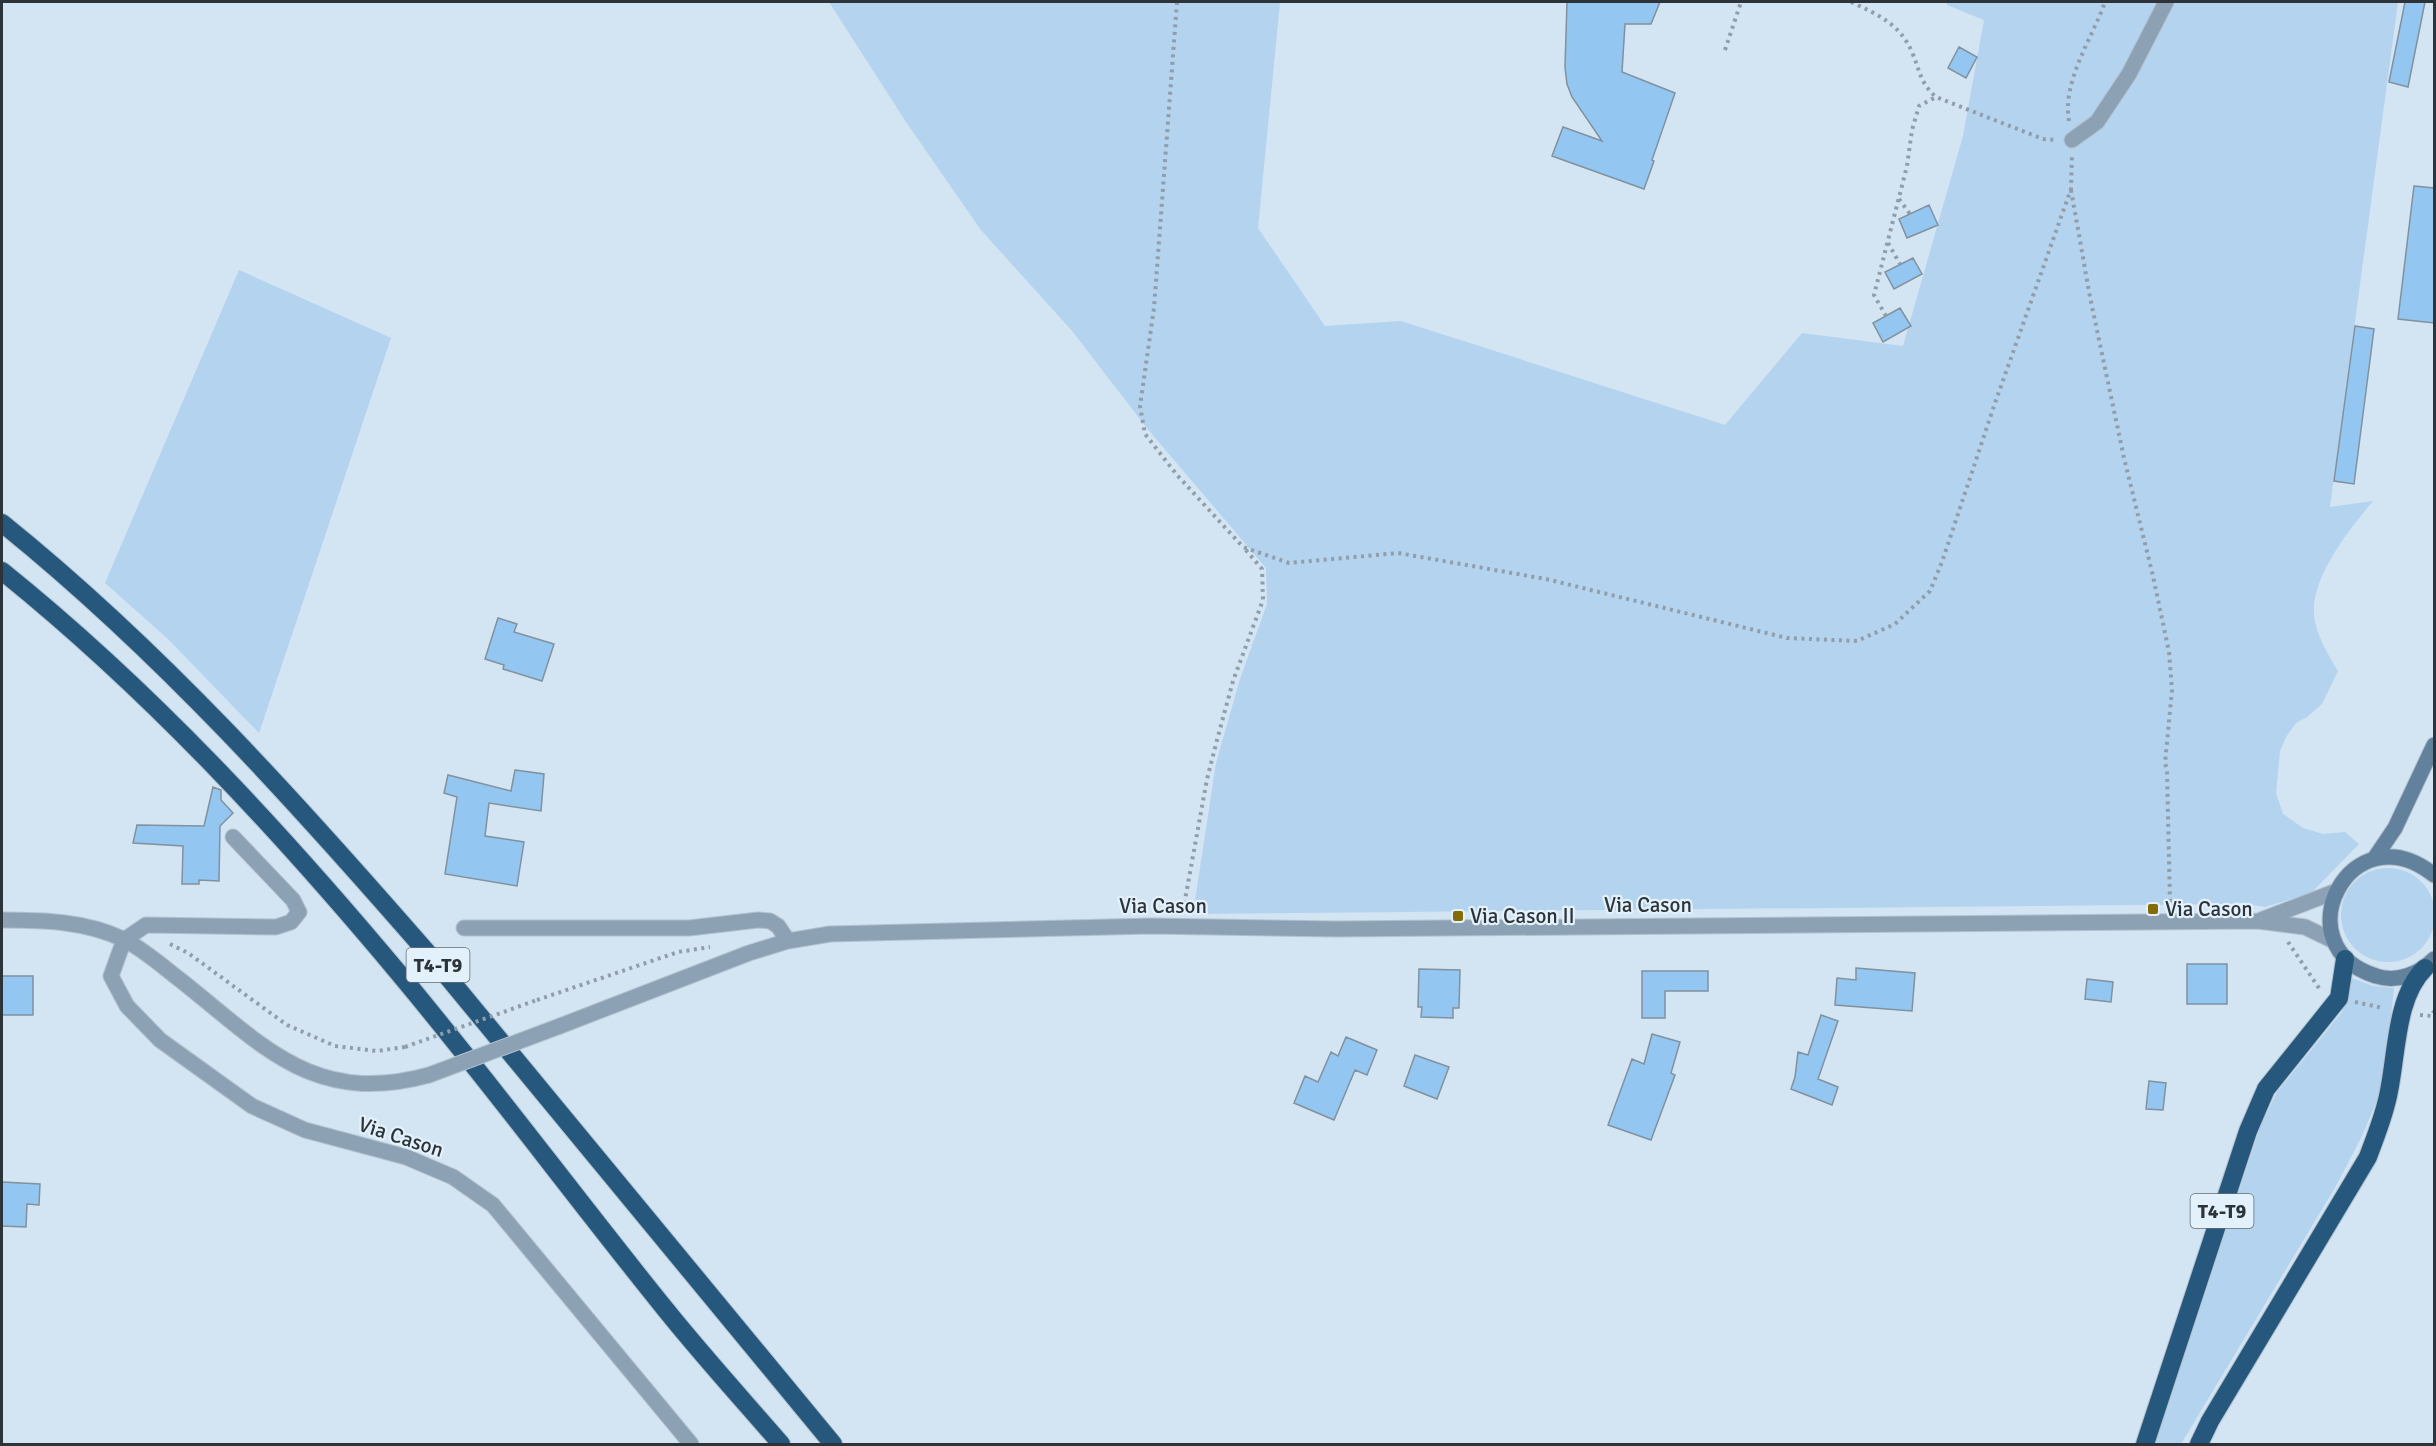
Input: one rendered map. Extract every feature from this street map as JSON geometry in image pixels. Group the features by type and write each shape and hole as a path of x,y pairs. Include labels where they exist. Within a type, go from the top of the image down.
{"highway":[{"name":"T4-T9","path":"2,523 108,616 213,716 368,884 432,958 833,1444"},
{"name":"T4-T9","path":"2,571 90,646 265,820 403,978 668,1312 781,1444"},
{"name":"T4-T9","path":"2145,1444 2248,1131 2266,1089 2339,998 2345,959"},
{"path":"2199,1444 2368,1157 2381,1123 2389,1092 2405,1000 2413,979 2430,964"}],"main road":[{"path":"2374,859 2395,828 2434,745"},
{"path":"2430,964 2405,977 2384,979 2363,972 2345,959 2334,941 2329,917 2334,892 2344,878 2358,866 2374,859 2390,856 2407,859 2434,875"}],"street":[{"path":"2072,140 2097,122 2129,74 2166,2"},
{"path":"124,940 146,925 276,927 291,922 299,912 293,900 233,837"},
{"name":"Via Cason","path":"2258,921 2334,892"},
{"name":"Via Cason","path":"2,920 69,923 107,932 124,940 170,972 257,1044 287,1063 321,1077 369,1084 399,1083 429,1075 749,952 788,941 830,934 890,930 1179,926 1337,929 2258,921 2306,927 2334,941"},
{"path":"464,928 689,928 758,920 770,921 778,926 788,941"},
{"name":"Via Cason","path":"124,940 111,976 126,1006 160,1040 252,1106 305,1130 406,1157 453,1177 493,1205 691,1444"}],"path":[{"path":"1178,2 1154,308 1140,406 1145,434 1177,475 1262,569 1263,600 1233,681 1212,760 1179,926"},
{"path":"1725,50 1741,2"},
{"path":"1851,2 1888,19 1911,49 1925,88 1936,97 2043,139 2072,140"},
{"path":"2105,2 2077,70 2066,106 2072,140 2071,189 2090,297 2125,465 2153,576 2169,652 2172,690 2165,763 2172,922"},
{"path":"1886,316 1874,295 1907,166 1912,130 1919,106 1936,97"},
{"path":"1243,547 1289,563 1398,554 1546,579 1787,639 1857,641 1895,624 1930,591 2071,189"},
{"path":"1899,198 1910,214"},
{"path":"1887,242 1900,264"},
{"path":"2285,938 2324,995"},
{"path":"161,939 188,953 287,1025 335,1046 377,1051 405,1047 537,1000"},
{"path":"2346,1000 2392,1010"},
{"path":"2417,1015 2432,1016 2434,1011"}],"shaded area":[{"path":"829,2 1280,2 1258,228 1325,326 1401,321 1725,425 1802,333 1903,346 1963,136 1984,20 1947,5 1947,2 2398,2 2330,507 2373,501 2343,539 2325,569 2319,585 2315,600 2315,622 2323,644 2338,671 2322,704 2296,723 2286,737 2280,751 2276,793 2283,814 2303,828 2323,834 2345,832 2359,844 2311,893 2265,907 2236,902 2235,904 1193,914 1216,763 1240,679 1267,604 1266,568 1146,427 1073,332 981,230 906,122"},
{"path":"239,270 391,338 259,733 168,639 105,583"},
{"path":"2388,868 2406,872 2421,882 2431,897 2435,915 2431,933 2421,948 2406,958 2388,962 2370,958 2355,948 2345,933 2341,915 2345,897 2355,882 2370,872"},
{"path":"2352,978 2373,986 2394,988 2387,1055 2378,1098 2362,1136 2336,1186 2181,1444 2155,1444 2261,1125 2277,1092 2342,1012"}],"building":[{"path":"1567,2 1660,2 1651,24 1625,24 1622,72 1675,93 1644,189 1552,156 1563,127 1602,141 1572,97 1567,84 1565,67"},
{"path":"2405,2 2425,2 2408,87 2389,82"},
{"path":"1959,47 1977,57 1966,78 1948,68"},
{"path":"2414,186 2434,188 2434,323 2398,319"},
{"path":"1929,205 1938,225 1907,238 1899,219"},
{"path":"1913,258 1922,274 1894,289 1885,272"},
{"path":"1900,308 1911,326 1883,342 1873,323"},
{"path":"2355,326 2374,329 2354,484 2334,481"},
{"path":"498,618 517,624 514,632 554,644 542,681 503,669 504,665 485,659"},
{"path":"515,770 544,774 541,811 489,803 485,836 524,842 517,886 445,874 457,797 444,793 448,775 511,791"},
{"path":"213,787 221,790 221,800 233,813 220,826 219,881 199,880 199,884 182,884 183,846 133,843 137,825 204,826"},
{"path":"2187,964 2227,964 2227,1004 2187,1004"},
{"path":"1856,968 1915,973 1912,1011 1835,1005 1837,978 1856,980"},
{"path":"1419,969 1460,970 1459,1008 1453,1008 1453,1018 1421,1017 1422,1007 1418,1007"},
{"path":"1642,971 1708,971 1708,991 1665,991 1665,1018 1642,1018"},
{"path":"2,976 33,976 33,1015 2,1015"},
{"path":"2087,979 2113,982 2111,1002 2085,999"},
{"path":"1821,1015 1838,1021 1818,1079 1838,1087 1832,1105 1791,1089 1798,1052 1808,1055"},
{"path":"1652,1034 1680,1042 1671,1073 1675,1075 1651,1140 1608,1125 1632,1059 1644,1064"},
{"path":"1346,1037 1377,1050 1367,1075 1355,1070 1334,1120 1294,1103 1305,1076 1318,1082 1331,1052 1338,1056"},
{"path":"1415,1055 1449,1067 1437,1099 1404,1086"},
{"path":"2149,1081 2166,1083 2163,1110 2146,1109"},
{"path":"2,1182 40,1184 39,1205 27,1204 26,1227 2,1226"}],"place":[{"name":"Via Cason","path":"2153,909"},
{"name":"Via Cason II","path":"1458,916"}]}
